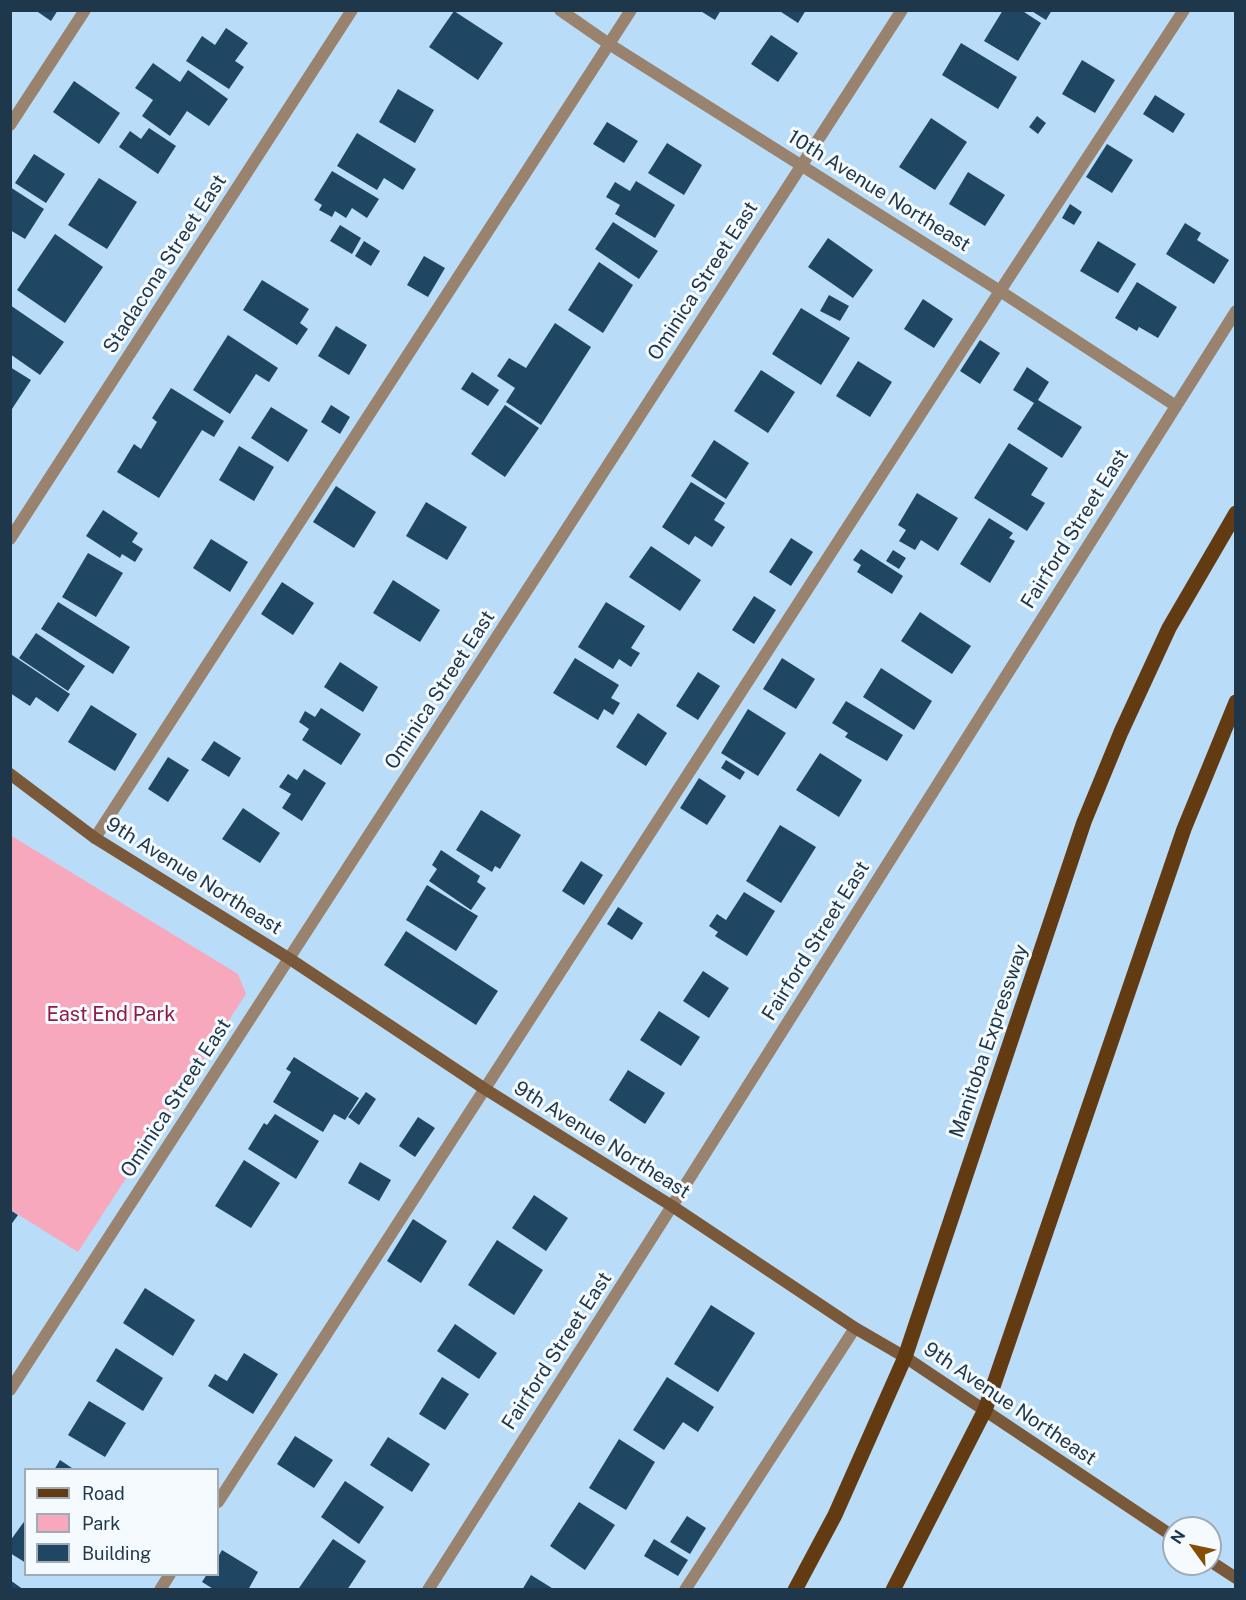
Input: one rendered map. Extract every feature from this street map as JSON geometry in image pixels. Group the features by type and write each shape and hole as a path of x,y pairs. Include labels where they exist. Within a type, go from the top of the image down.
{"main road":[{"name":"Manitoba Expressway","path":"795,1590 835,1515 905,1357 1084,822 1121,732 1169,628 1236,513"},
{"path":"893,1590 985,1410 1184,829 1236,702"}],"street":[{"path":"10,125 85,10"},
{"name":"Stadacona Street East","path":"10,539 352,10"},
{"name":"10th Avenue Northeast","path":"560,10 609,44 1000,291 1176,406"},
{"path":"95,838 631,10"},
{"name":"Ominica Street East","path":"10,1389 902,10"},
{"path":"219,1500 1184,10"},
{"name":"Fairford Street East","path":"428,1590 1236,311"},
{"name":"9th Avenue Northeast","path":"10,774 95,838 290,959 485,1089 672,1206 855,1328 905,1357 1162,1529"},
{"path":"685,1590 855,1328"},
{"path":"1222,1569 1236,1578"},
{"path":"160,1590 169,1576"}],"green space":[{"name":"East End Park","path":"10,835 238,974 246,994 78,1252 11,1210"}],"building":[{"path":"35,10 58,10 51,21"},
{"path":"699,10 721,10 715,20"},
{"path":"778,10 806,10 798,23"},
{"path":"1003,10 1021,10 1041,23 1018,61 984,41"},
{"path":"1030,10 1052,10 1046,20"},
{"path":"454,11 503,43 478,80 429,47"},
{"path":"226,28 248,43 235,61 244,67 229,89 186,61 202,36 215,45"},
{"path":"771,35 798,53 778,82 751,64"},
{"path":"961,43 1017,77 998,109 942,75"},
{"path":"1082,60 1115,80 1095,113 1062,94"},
{"path":"153,63 180,82 188,70 228,99 209,126 187,111 170,136 142,116 153,100 135,88"},
{"path":"74,81 120,113 99,144 53,112"},
{"path":"398,89 434,110 415,143 379,122"},
{"path":"1155,95 1185,114 1173,133 1143,114"},
{"path":"1037,116 1046,123 1038,134 1029,127"},
{"path":"931,118 967,142 935,190 899,167"},
{"path":"607,122 638,141 624,163 593,144"},
{"path":"149,128 176,146 158,174 119,147 130,131 141,139"},
{"path":"357,133 416,169 403,190 384,178 377,190 337,166"},
{"path":"667,143 702,165 684,195 648,173"},
{"path":"1107,144 1133,160 1112,193 1086,177"},
{"path":"34,154 65,174 46,203 15,183"},
{"path":"332,171 379,199 367,218 352,208 346,218 335,211 332,217 319,210 322,205 314,200"},
{"path":"968,172 1005,195 985,226 949,204"},
{"path":"99,178 137,202 107,249 68,225"},
{"path":"636,181 675,205 655,238 615,214 620,205 606,197 615,182 630,191"},
{"path":"10,187 44,209 25,239 10,230"},
{"path":"1070,204 1082,212 1074,225 1062,218"},
{"path":"613,222 658,251 639,279 595,249"},
{"path":"1185,223 1201,233 1197,240 1229,260 1214,284 1166,254"},
{"path":"340,225 361,238 352,254 330,241"},
{"path":"55,234 103,267 65,323 17,290"},
{"path":"828,238 873,270 853,298 808,267"},
{"path":"364,241 380,251 371,266 355,256"},
{"path":"1098,241 1136,264 1118,293 1080,271"},
{"path":"424,256 445,268 428,297 407,285"},
{"path":"599,262 633,285 603,333 568,310"},
{"path":"262,280 309,309 300,323 308,329 297,345 243,310"},
{"path":"1137,282 1177,307 1158,338 1139,327 1137,331 1115,318"},
{"path":"829,295 849,306 840,321 820,311"},
{"path":"923,299 953,319 934,348 904,329"},
{"path":"10,305 64,342 40,375 10,354"},
{"path":"801,308 850,338 821,385 772,354"},
{"path":"555,323 591,347 541,425 506,402 515,388 497,376 509,358 526,368"},
{"path":"336,326 367,345 349,375 318,356"},
{"path":"228,335 278,368 269,382 256,374 230,414 193,390"},
{"path":"980,340 1000,353 980,384 960,371"},
{"path":"858,361 892,382 870,417 836,396"},
{"path":"10,367 31,380 12,409 10,407"},
{"path":"1027,367 1049,382 1038,400 1082,427 1062,458 1017,429 1034,403 1013,390"},
{"path":"761,370 795,392 768,433 734,411"},
{"path":"472,372 499,390 488,406 461,389"},
{"path":"171,388 224,421 214,437 202,430 159,498 117,472 134,444 141,449 157,422 152,418"},
{"path":"331,405 350,417 340,434 321,422"},
{"path":"505,405 539,428 505,477 471,454"},
{"path":"271,407 308,430 288,462 251,438"},
{"path":"714,440 749,463 726,499 691,476"},
{"path":"1009,443 1048,468 1031,495 1045,503 1027,531 974,498"},
{"path":"239,446 274,467 254,501 219,480"},
{"path":"691,482 725,503 714,520 725,527 712,547 695,536 689,545 662,527"},
{"path":"336,486 376,512 354,548 313,522"},
{"path":"917,493 958,518 938,551 921,540 915,550 899,541 906,530 898,525"},
{"path":"426,502 467,527 447,560 406,536"},
{"path":"103,510 138,533 132,542 143,549 135,562 122,554 120,558 86,536"},
{"path":"989,518 1013,533 1009,538 1015,541 990,583 960,564"},
{"path":"791,538 813,552 791,586 769,572"},
{"path":"211,539 248,562 230,592 193,568"},
{"path":"651,546 701,580 680,611 629,577"},
{"path":"861,549 903,576 892,594 857,572 861,565 853,560"},
{"path":"893,550 906,558 899,569 886,561"},
{"path":"88,553 123,573 96,617 62,597"},
{"path":"393,580 440,610 420,642 373,613"},
{"path":"282,582 314,603 293,635 261,614"},
{"path":"754,596 776,610 754,644 732,630"},
{"path":"58,602 130,647 113,674 41,629"},
{"path":"606,602 645,626 631,648 640,653 631,667 619,659 613,669 578,647"},
{"path":"920,612 971,646 952,674 901,641"},
{"path":"36,633 85,666 68,691 19,658"},
{"path":"12,655 70,694 58,712 36,697 30,706 10,693 10,657"},
{"path":"575,658 619,685 611,698 620,703 613,715 604,709 598,720 553,693"},
{"path":"782,658 815,679 796,709 763,689"},
{"path":"340,662 378,687 363,712 324,687"},
{"path":"881,668 932,701 914,730 863,697"},
{"path":"698,672 720,686 698,720 676,706"},
{"path":"846,701 903,735 887,761 845,737 848,733 832,723"},
{"path":"91,705 137,734 115,771 68,742"},
{"path":"321,708 361,734 341,765 302,740 309,729 299,722 305,711 315,717"},
{"path":"748,709 786,733 758,776 721,753"},
{"path":"638,713 667,733 646,766 616,747"},
{"path":"214,741 241,758 229,777 201,760"},
{"path":"820,753 862,780 839,817 796,790"},
{"path":"168,757 189,770 168,802 148,789"},
{"path":"726,760 745,772 740,780 721,768"},
{"path":"304,769 326,783 302,821 282,808 291,794 279,787 288,774 297,780"},
{"path":"699,778 726,796 707,825 680,808"},
{"path":"243,808 280,833 260,863 222,839"},
{"path":"481,810 521,835 500,869 495,866 492,872 456,850"},
{"path":"780,825 816,847 781,903 746,881"},
{"path":"441,850 480,876 477,882 486,888 471,910 429,881 437,869 432,865"},
{"path":"581,861 603,875 584,905 562,891"},
{"path":"427,885 478,916 456,951 406,920"},
{"path":"744,892 775,911 747,956 715,936 718,932 709,926 717,914 726,920"},
{"path":"618,907 643,923 632,940 607,924"},
{"path":"406,931 498,991 476,1025 384,965"},
{"path":"703,971 729,988 709,1018 683,1001"},
{"path":"659,1011 700,1037 681,1066 640,1040"},
{"path":"294,1057 359,1098 345,1120 334,1114 323,1132 273,1102 291,1072 286,1069"},
{"path":"628,1070 665,1093 645,1124 609,1100"},
{"path":"366,1092 376,1099 359,1125 348,1117"},
{"path":"275,1114 319,1141 296,1179 248,1149 264,1123 267,1125"},
{"path":"418,1117 435,1128 415,1157 399,1146"},
{"path":"244,1160 280,1183 251,1228 215,1206"},
{"path":"360,1162 391,1180 379,1201 348,1183"},
{"path":"534,1195 568,1218 546,1251 512,1228"},
{"path":"10,1210 18,1215 10,1226"},
{"path":"413,1219 447,1241 421,1283 387,1261"},
{"path":"497,1240 543,1270 514,1315 468,1285"},
{"path":"145,1288 195,1320 173,1356 123,1323"},
{"path":"711,1305 755,1333 718,1392 674,1364"},
{"path":"455,1324 497,1353 479,1379 437,1351"},
{"path":"116,1348 163,1378 143,1411 96,1381"},
{"path":"244,1353 278,1374 253,1414 208,1386 215,1374 227,1381"},
{"path":"442,1377 469,1394 445,1430 419,1414"},
{"path":"667,1377 714,1407 698,1432 683,1422 664,1450 633,1430"},
{"path":"89,1401 126,1423 105,1457 68,1435"},
{"path":"295,1436 333,1460 314,1488 277,1464"},
{"path":"388,1437 430,1464 412,1492 370,1465"},
{"path":"619,1439 655,1462 626,1510 589,1488"},
{"path":"60,1460 72,1468 55,1468"},
{"path":"345,1481 384,1507 359,1544 321,1517"},
{"path":"579,1502 615,1525 585,1570 550,1546"},
{"path":"687,1516 706,1528 690,1554 670,1542"},
{"path":"24,1522 24,1562 10,1553 10,1541"},
{"path":"333,1539 366,1561 347,1590 301,1590 299,1588"},
{"path":"654,1539 688,1560 678,1576 644,1556"},
{"path":"222,1550 258,1572 248,1590 215,1590 202,1582 206,1576 219,1576 219,1555"},
{"path":"531,1575 555,1590 522,1590"},
{"path":"10,1580 24,1590 10,1590"}]}
